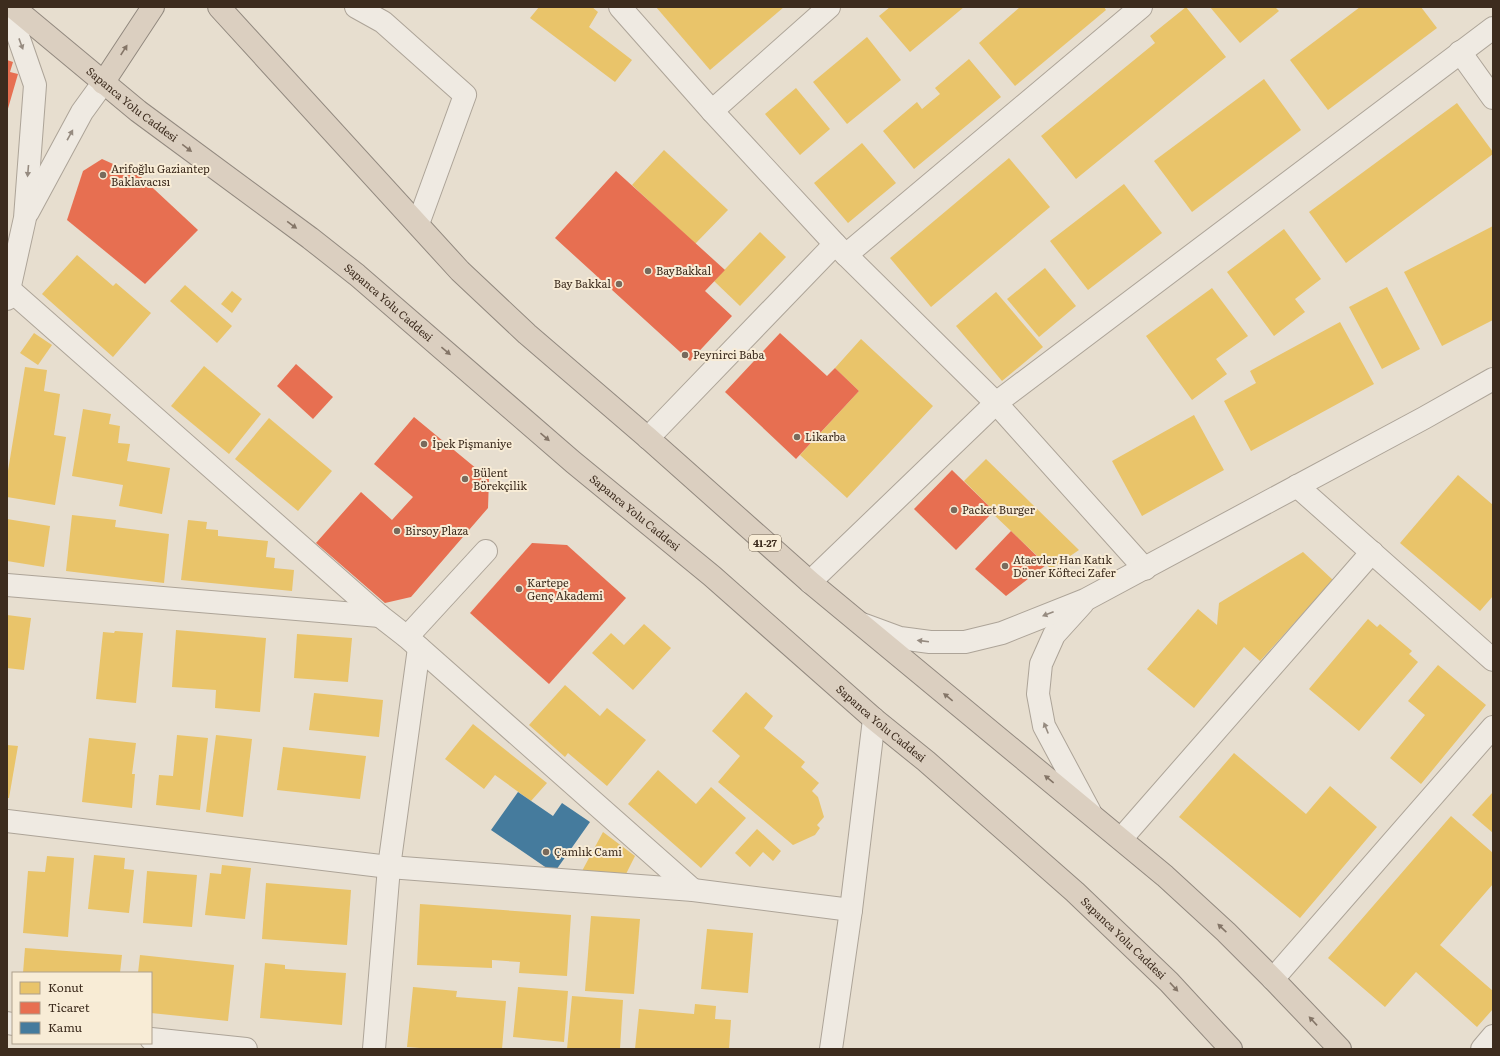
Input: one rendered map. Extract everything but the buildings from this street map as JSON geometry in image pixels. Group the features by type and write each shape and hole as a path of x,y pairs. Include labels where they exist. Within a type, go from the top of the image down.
{"highway":[{"name":"Sapanca Yolu Caddesi","path":"13,7 138,111 310,238 357,275 573,462 712,576 874,719 926,761 1075,892 1169,982 1231,1049"},
{"path":"103,83 152,7"},
{"name":"41-27","path":"219,7 460,271 527,334 648,438 810,582 1090,812 1171,881 1274,979 1340,1049"}],"street":[{"path":"8,7 35,85 25,218 8,294 380,616 413,642 693,890"},
{"path":"356,7 383,22 465,95 418,224"},
{"path":"620,7 712,111 840,249 996,403 1145,569"},
{"path":"712,111 829,7"},
{"path":"648,438 840,249 1141,7"},
{"path":"810,582 996,403 1493,28"},
{"path":"1460,52 1493,98"},
{"path":"25,218 82,112 103,83"},
{"path":"858,622 900,638 930,642 965,642 1002,633 1085,600 1145,569 1493,379"},
{"path":"1297,486 1493,660"},
{"path":"374,1049 389,867 413,642 486,551"},
{"path":"1121,839 1372,552"},
{"path":"7,585 380,616"},
{"path":"1085,600 1054,635 1041,664 1038,694 1044,726 1090,812"},
{"path":"831,1049 851,910 874,719"},
{"path":"1274,979 1493,727"},
{"path":"7,821 389,867 693,890 851,910"},
{"path":"1482,1049 1493,1036"},
{"path":"152,1039 246,1049"}],"place":[{"name":"Arifoğlu Gaziantep Baklavacısı","path":"103,175"},
{"name":"BayBakkal","path":"648,271"},
{"name":"Bay Bakkal","path":"619,284"},
{"name":"Peynirci Baba","path":"685,355"},
{"name":"Likarba","path":"797,437"},
{"name":"İpek Pişmaniye","path":"424,444"},
{"name":"Bülent Börekçilik","path":"465,479"},
{"name":"Packet Burger","path":"954,510"},
{"name":"Birsoy Plaza","path":"397,531"},
{"name":"Ataevler Han Katık Döner Köfteci Zafer","path":"1005,566"},
{"name":"Kartepe Genç Akademi","path":"519,589"},
{"name":"Çamlık Cami","path":"546,852"}]}
